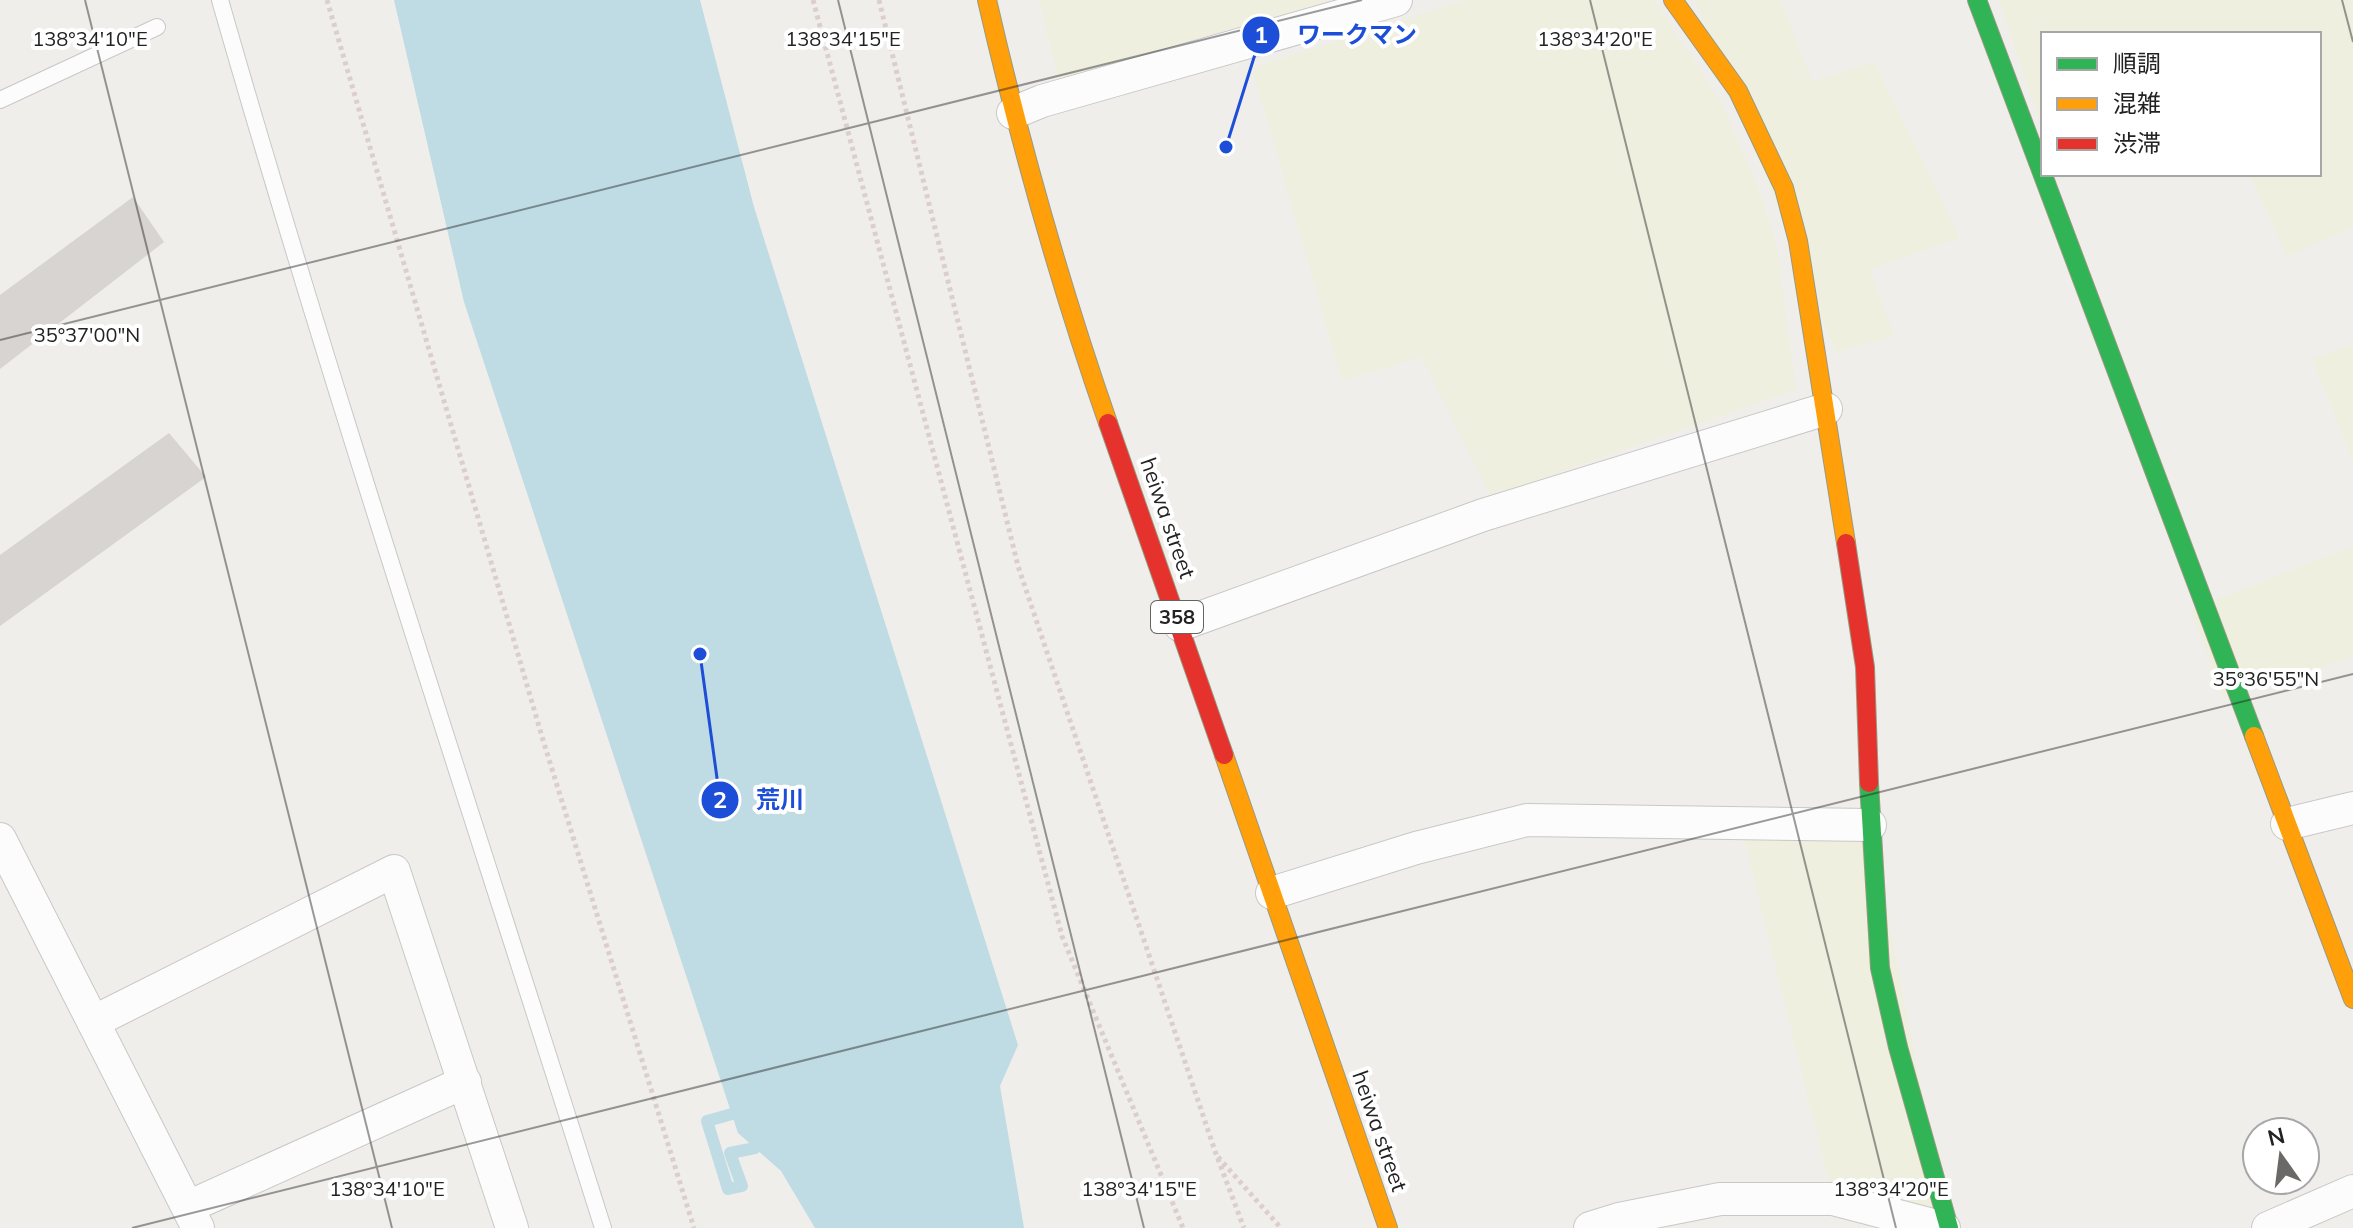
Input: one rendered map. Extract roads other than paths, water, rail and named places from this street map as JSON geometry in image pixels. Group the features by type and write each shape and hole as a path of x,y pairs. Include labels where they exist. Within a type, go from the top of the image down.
{"main road":[{"name":"heiwa street","path":"987,0 1013,113 1090,371 1388,1228"},
{"path":"1673,0 1738,91 1784,188 1798,241 1865,667 1870,825 1880,968 1946,1228"},
{"path":"1977,0 2041,170"},
{"path":"2043,176 2353,999"}],"street":[{"path":"1013,113 1042,101 1396,0"},
{"path":"1180,625 1483,515 1826,409"},
{"path":"2287,824 2353,808"},
{"path":"1272,893 1416,848 1527,820 1870,825"},
{"path":"0,839 193,1218 465,1082"},
{"path":"93,1022 394,871 512,1228"},
{"path":"2268,1228 2353,1191"},
{"path":"1590,1228 1619,1219 1720,1199 1833,1199 1946,1228"}],"lane":[{"path":"220,0 326,360 603,1228"},
{"path":"0,100 157,27"}],"water":[{"path":"394,0 700,0 754,207 1018,1045 1000,1086 1024,1228 815,1228 781,1171 738,1133 464,302"}],"waterway":[{"path":"732,1114 707,1121 728,1189 742,1186 730,1153 755,1148"}],"place":[{"name":"ワークマン","path":"1226,147"},
{"name":"荒川","path":"700,654"}]}
